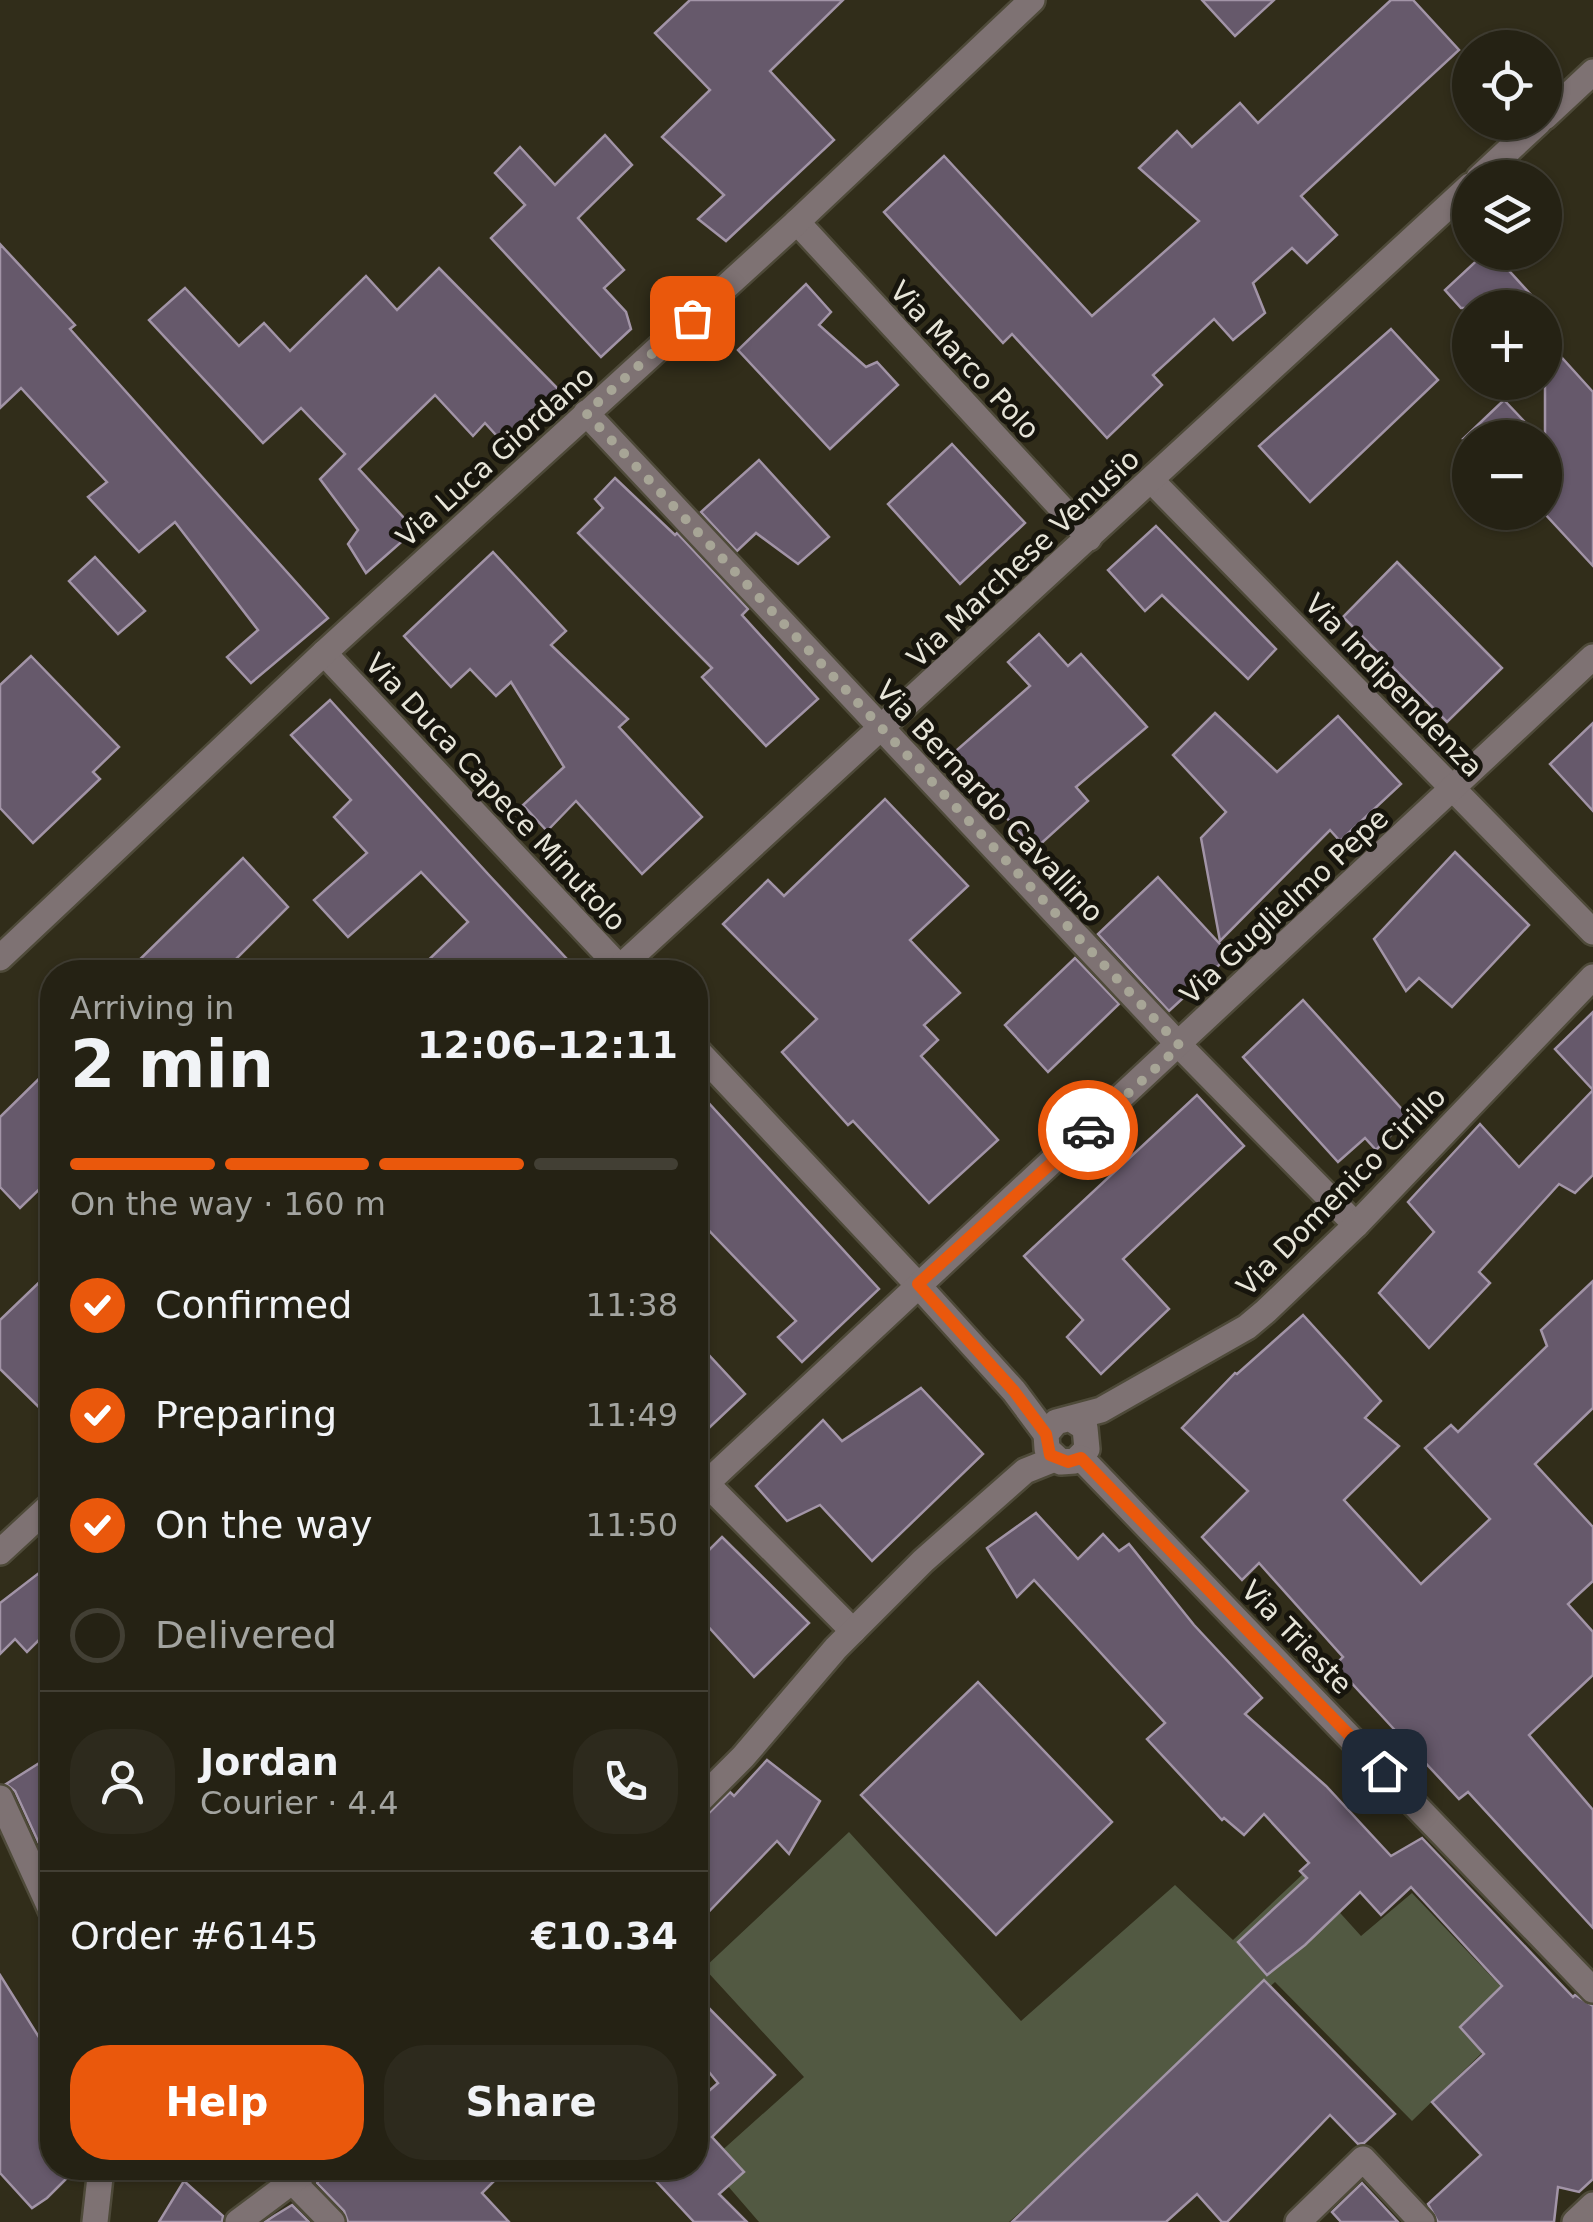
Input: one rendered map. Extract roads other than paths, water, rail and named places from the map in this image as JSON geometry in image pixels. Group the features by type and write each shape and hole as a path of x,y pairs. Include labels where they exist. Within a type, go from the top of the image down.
{"street":[{"name":"Via Luca Giordano","path":"0,958 324,652 797,222 1032,0"},
{"path":"1562,101 1593,72"},
{"path":"1498,160 1520,140"},
{"name":"Via Marchese Venusio","path":"632,960 1452,203"},
{"name":"Via Marco Polo","path":"797,222 1089,538"},
{"name":"Via Bernardo Cavallino","path":"586,413 1180,1046 1356,1226"},
{"name":"Via Indipendenza","path":"1151,480 1593,932"},
{"name":"Via Duca Capece Minutolo","path":"324,652 610,960"},
{"name":"Via Guglielmo Pepe","path":"708,1482 1593,657"},
{"name":"Via Domenico Cirillo","path":"1067,1437 1101,1410 1247,1327 1356,1226 1593,977"},
{"path":"708,1062 1014,1391 1067,1437 923,1562 852,1631 708,1792"},
{"name":"Via Trieste","path":"1067,1437 1593,1990"},
{"name":"Via Guglielmo Pepe","path":"708,1496 852,1631"},
{"path":"0,1552 40,1515"},
{"path":"0,1798 40,1886"},
{"path":"1298,2222 1363,2159 1422,2222"},
{"path":"95,2222 100,2180"},
{"path":"238,2222 293,2180"},
{"path":"305,2180 332,2222"},
{"path":"1575,2222 1593,2205"}]}
